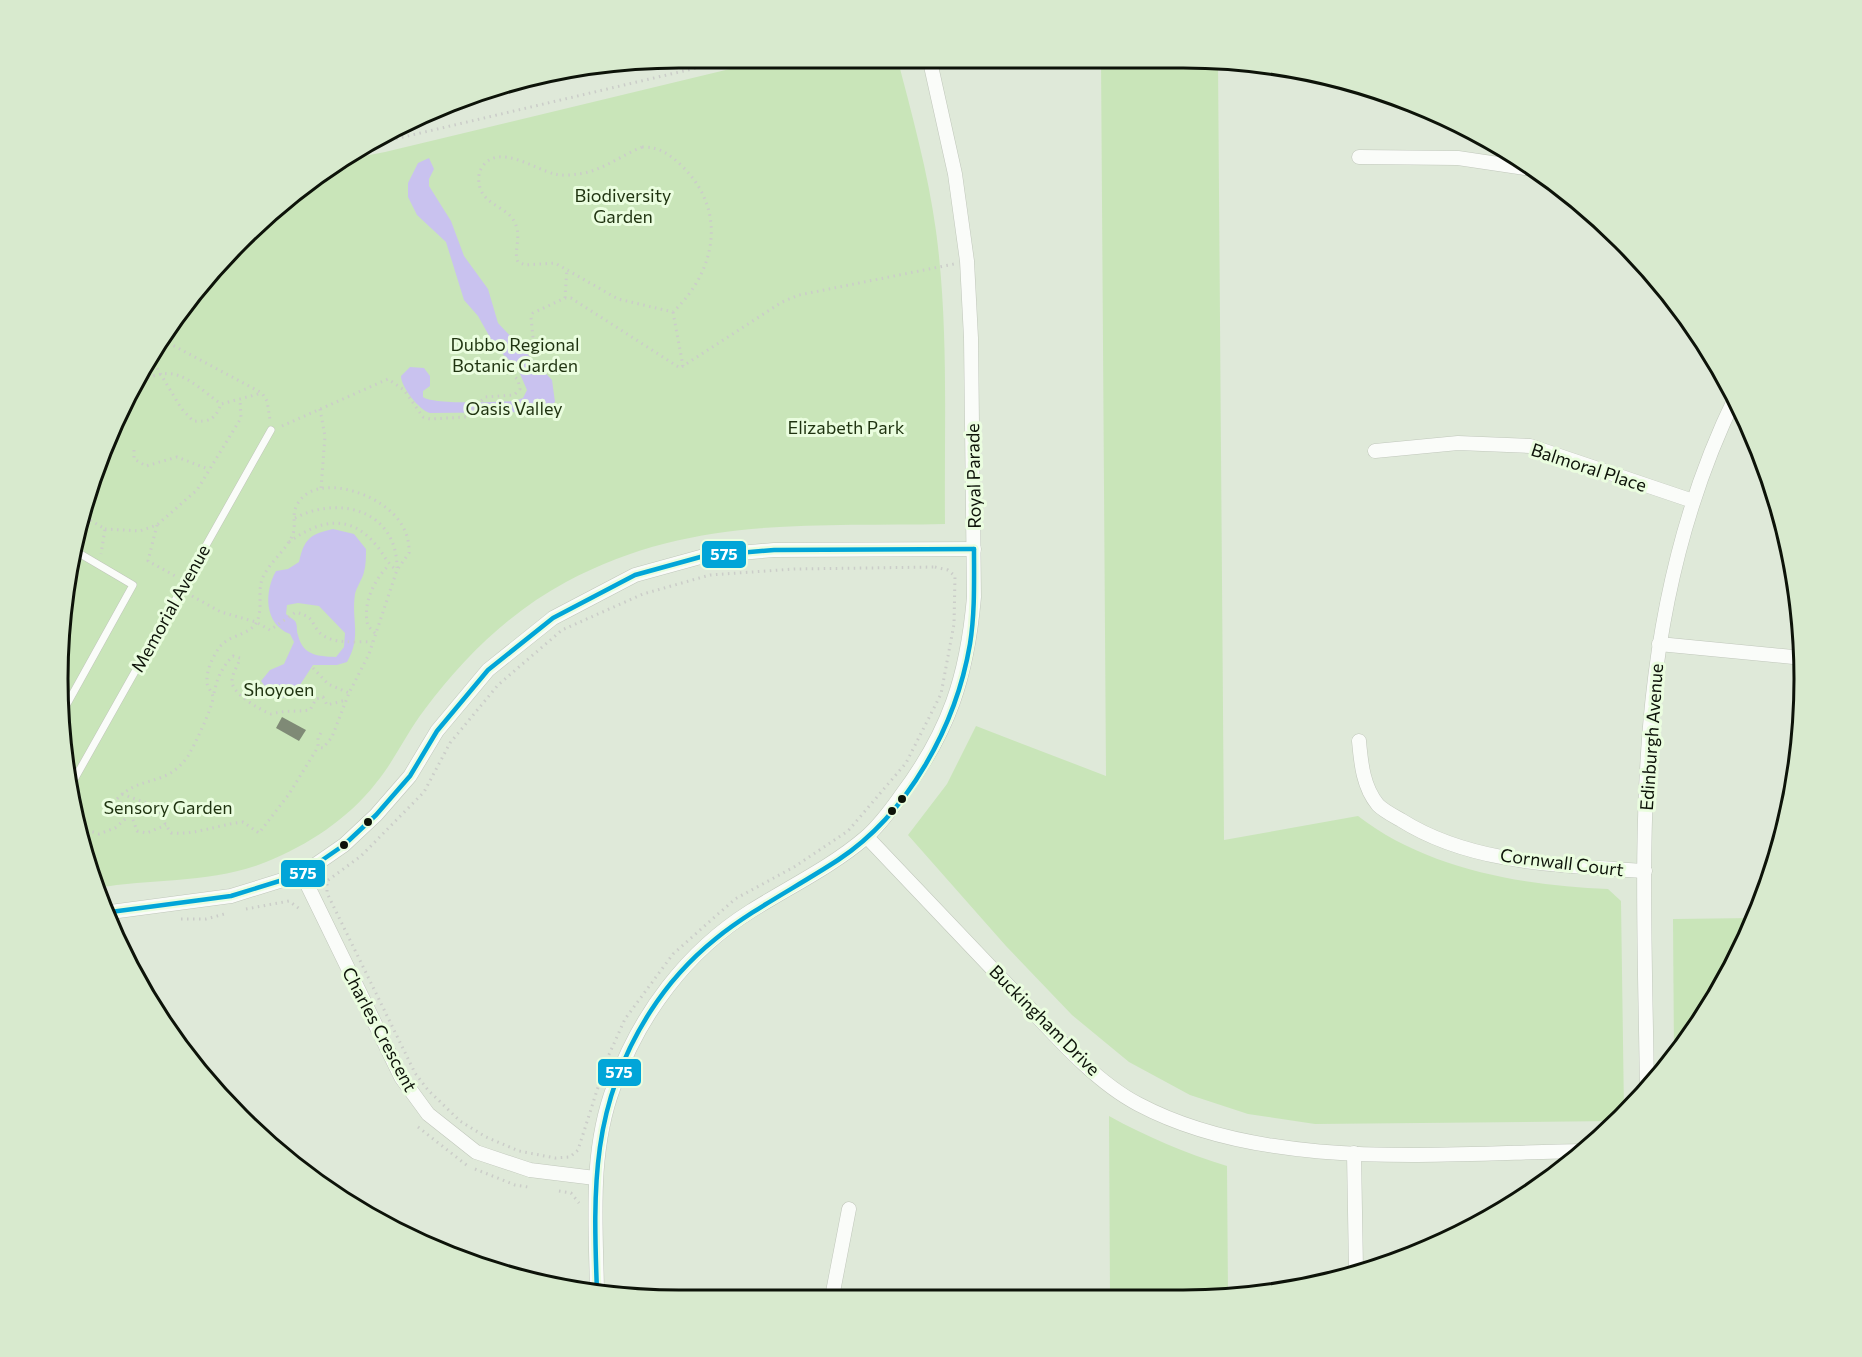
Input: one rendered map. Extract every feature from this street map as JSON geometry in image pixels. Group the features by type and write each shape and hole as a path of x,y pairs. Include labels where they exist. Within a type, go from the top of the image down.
{"street":[{"name":"Royal Parade","path":"597,1284 595,1179 602,1129 613,1088 628,1050 677,976 708,942 867,837 922,768 945,727 970,645 974,549 968,261 955,174 931,68"},
{"path":"1359,157 1458,158 1518,167"},
{"name":"Edinburgh Avenue","path":"1647,1076 1645,871 1646,769 1650,704 1672,578 1693,501 1730,407"},
{"name":"Balmoral Place","path":"1375,451 1458,443 1530,446 1693,501"},
{"path":"114,911 231,896 302,874 344,845 376,815 410,776 437,731 488,670 552,618 635,575 704,556 774,550 974,549"},
{"path":"1659,644 1793,657"},
{"name":"Cornwall Court","path":"1359,741 1362,776 1379,806 1414,828 1459,845 1496,855 1539,863 1645,871"},
{"name":"Buckingham Drive","path":"867,837 1082,1063 1136,1104 1205,1133 1278,1148 1354,1154 1570,1151"},
{"name":"Charles Crescent","path":"302,874 401,1077 428,1114 476,1152 530,1170 595,1179"},
{"path":"1354,1154 1356,1265"},
{"path":"832,1290 849,1209"}],"lane":[{"name":"Memorial Avenue","path":"76,777 271,430"},
{"path":"69,701 133,585 80,554"}],"path":[{"path":"390,140 696,68"},
{"path":"642,147 657,147 671,156 702,189 709,207 708,252 703,276 690,296 673,312 618,299 555,263 525,265 518,262 516,257 519,236 514,220 488,202 481,188 478,174 484,164 495,158 510,158 557,175 582,174 642,147"},
{"path":"168,343 262,393 270,410 271,430 388,379 404,390 423,417 430,419 466,417 485,398 514,395 520,389 518,380 510,372 532,352 536,342 531,317 533,313 565,297 571,298 680,368 782,302 799,295 968,261"},
{"path":"565,297 567,268"},
{"path":"673,312 683,366"},
{"path":"155,363 181,408 193,421 208,422 216,416 221,404"},
{"path":"145,380 161,372 170,372 194,384 221,404"},
{"path":"221,404 262,393"},
{"path":"88,518 105,529 140,531 157,525 197,490 241,418 240,399"},
{"path":"320,409 325,436 321,489"},
{"path":"134,450 134,459 146,466 177,457 208,470"},
{"path":"213,695 207,683 210,665 220,645 250,631 256,622 259,615 259,592 264,575 293,533 294,518 300,500 321,489 346,489 379,502 395,516 407,534 409,546 407,557 397,570 372,642 348,693 332,737 324,748 318,747"},
{"path":"294,518 309,510 329,506 352,509 371,517 381,525 391,540 395,550 397,570"},
{"path":"287,544 309,527 321,524 345,524 370,538 389,565 397,570"},
{"path":"157,525 148,561 184,581"},
{"path":"99,565 105,529"},
{"path":"375,633 368,626 367,605 380,574 389,565"},
{"path":"935,567 948,570 955,576 954,624 940,693 906,763 848,831 794,867 735,899 673,954 625,1019 607,1059 578,1150 570,1156 555,1158 519,1151 486,1137 460,1121 428,1090 416,1073 327,894 327,881 361,855 424,792 450,743 498,685 562,630 643,594 710,575 794,569 935,567"},
{"path":"180,589 220,612 256,622 270,630 278,627 288,616 296,612 306,615 315,622 320,633 343,642 372,642"},
{"path":"166,825 147,833 137,831 131,814 117,799 128,787 171,776 177,770 189,754 211,708 217,678 233,656 240,658 232,678 232,686 238,694 271,714 287,709 298,712 310,710 316,699 323,697 327,705 346,700"},
{"path":"313,668 328,684 348,693"},
{"path":"122,794 154,806 171,833 193,835 219,825 243,822 259,833 289,794 318,747 318,738 323,729"},
{"path":"86,830 99,834 115,828 131,814"}],"green space":[{"name":"Dubbo Regional Botanic Garden","path":"734,68 900,68 929,187 940,267 945,378 945,524 751,529 705,535 659,545 613,560 545,594 489,638 440,690 383,774 365,796 326,830 297,848 246,869 204,877 105,887 88,837 79,798 69,718 68,678 69,639 79,559 88,520 114,445 149,373 170,339 219,276 246,246 276,219 339,170 361,157"},
{"path":"1101,68 1218,69 1224,840 1358,816 1385,834 1445,862 1510,879 1608,889 1621,901 1624,1102 1605,1121 1315,1124 1248,1114 1190,1095 1129,1062 1072,1015 1006,946 908,835 947,784 976,726 1106,776"},
{"path":"1745,918 1713,984 1674,1042 1673,919"},
{"path":"1109,1116 1166,1144 1227,1166 1228,1288 1110,1290"}],"shaded area":[{"path":"429,158 434,169 429,179 429,186 451,221 464,256 488,289 498,323 552,380 555,402 544,412 430,413 416,403 404,386 401,376 410,367 424,368 430,376 430,386 423,391 423,397 429,400 515,401 523,398 527,390 517,367 496,348 478,316 464,300 446,242 417,215 408,197 408,183 418,163"},
{"path":"333,529 354,534 366,549 364,572 355,594 354,644 347,662 337,665 313,665 294,694 282,698 269,692 261,681 270,670 284,664 294,642 290,634 275,623 271,615 269,588 276,571 288,569 299,562 303,548 309,539","holes":["298,603 319,606 345,633 344,647 336,657 312,654 307,651 300,642 295,621 286,614 287,605"]}],"building":[{"path":"282,717 306,730 299,741 276,728"}],"transit line":[{"name":"575","path":"114,912 231,896 302,874 344,845 376,815 410,776 437,731 488,670 553,618 635,575 704,556 774,550 974,549"},
{"name":"575","path":"597,1284 595,1217 600,1148 606,1114 616,1080 631,1046 650,1012 690,961 735,924 838,860 863,841 907,793 941,736 963,675 973,621 974,549"}],"park label":[{"name":"Biodiversity Garden","path":"623,205"},
{"name":"Oasis Valley","path":"514,408"},
{"name":"Elizabeth Park","path":"846,427"},
{"name":"Shoyoen","path":"279,689"},
{"name":"Sensory Garden","path":"168,807"}]}
